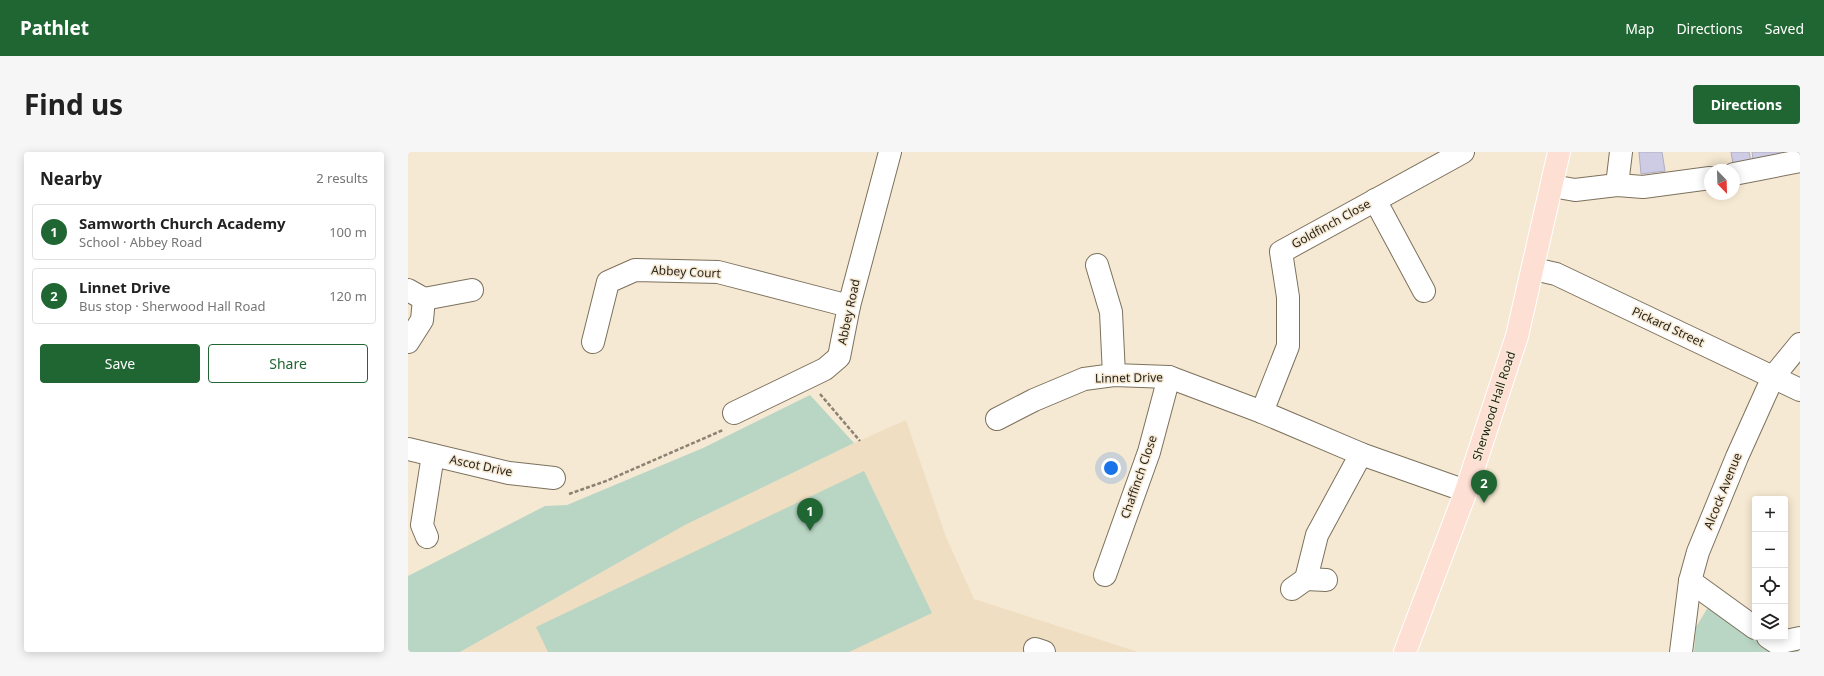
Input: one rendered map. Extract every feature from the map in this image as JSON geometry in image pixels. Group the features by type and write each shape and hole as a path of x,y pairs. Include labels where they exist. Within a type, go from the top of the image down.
{"main road":[{"name":"Sherwood Hall Road","path":"1405,652 1466,491 1517,336 1534,269 1559,152"}],"street":[{"name":"Abbey Road","path":"734,412 825,369 840,357 848,306 890,152"},
{"name":"Goldfinch Close","path":"1262,412 1288,346 1288,297 1281,252 1463,152"},
{"path":"1617,185 1621,152"},
{"path":"1740,173 1800,161"},
{"path":"1552,186 1575,190 1617,185 1643,186 1704,179"},
{"path":"1375,200 1424,291"},
{"path":"1097,265 1110,312 1114,375"},
{"name":"Pickard Street","path":"1534,269 1556,274 1800,390"},
{"name":"Abbey Court","path":"593,342 608,282 635,270 718,272 848,306"},
{"path":"408,342 422,320 416,294 472,290"},
{"name":"Alcock Avenue","path":"1681,652 1690,581 1698,552 1734,464 1773,377 1800,344"},
{"name":"Linnet Drive","path":"997,419 1034,400 1084,379 1114,375 1169,377 1262,412 1361,454 1466,491"},
{"name":"Chaffinch Close","path":"1105,575 1149,452 1169,377"},
{"name":"Ascot Drive","path":"408,449 509,473 554,478"},
{"path":"1308,583 1318,535 1361,454"},
{"path":"427,537 422,525 433,455"},
{"path":"1690,581 1752,626"},
{"path":"1772,640 1777,643 1800,638"}],"path":[{"path":"806,378 860,440"},
{"path":"554,478 565,495 606,481 724,429 734,412"}],"shaded area":[{"path":"906,420 946,537 974,599 1138,652 460,652 685,525 854,443"}],"green space":[{"path":"810,395 854,443 685,525 460,652 408,652 408,576 545,506 567,505 703,448"},
{"path":"864,471 932,613 849,652 548,652 536,627"},
{"path":"1713,599 1752,634 1752,640 1759,640 1770,650 1800,642 1800,652 1694,652 1696,627"}],"building":[{"path":"1639,152 1662,152 1665,171 1641,174"},
{"path":"1731,152 1749,152 1751,161 1733,164"},
{"path":"1752,152 1798,152 1753,159"}],"place":[{"name":"Linnet Drive","path":"1484,503"},
{"name":"Samworth Church Academy","path":"810,531"}]}
